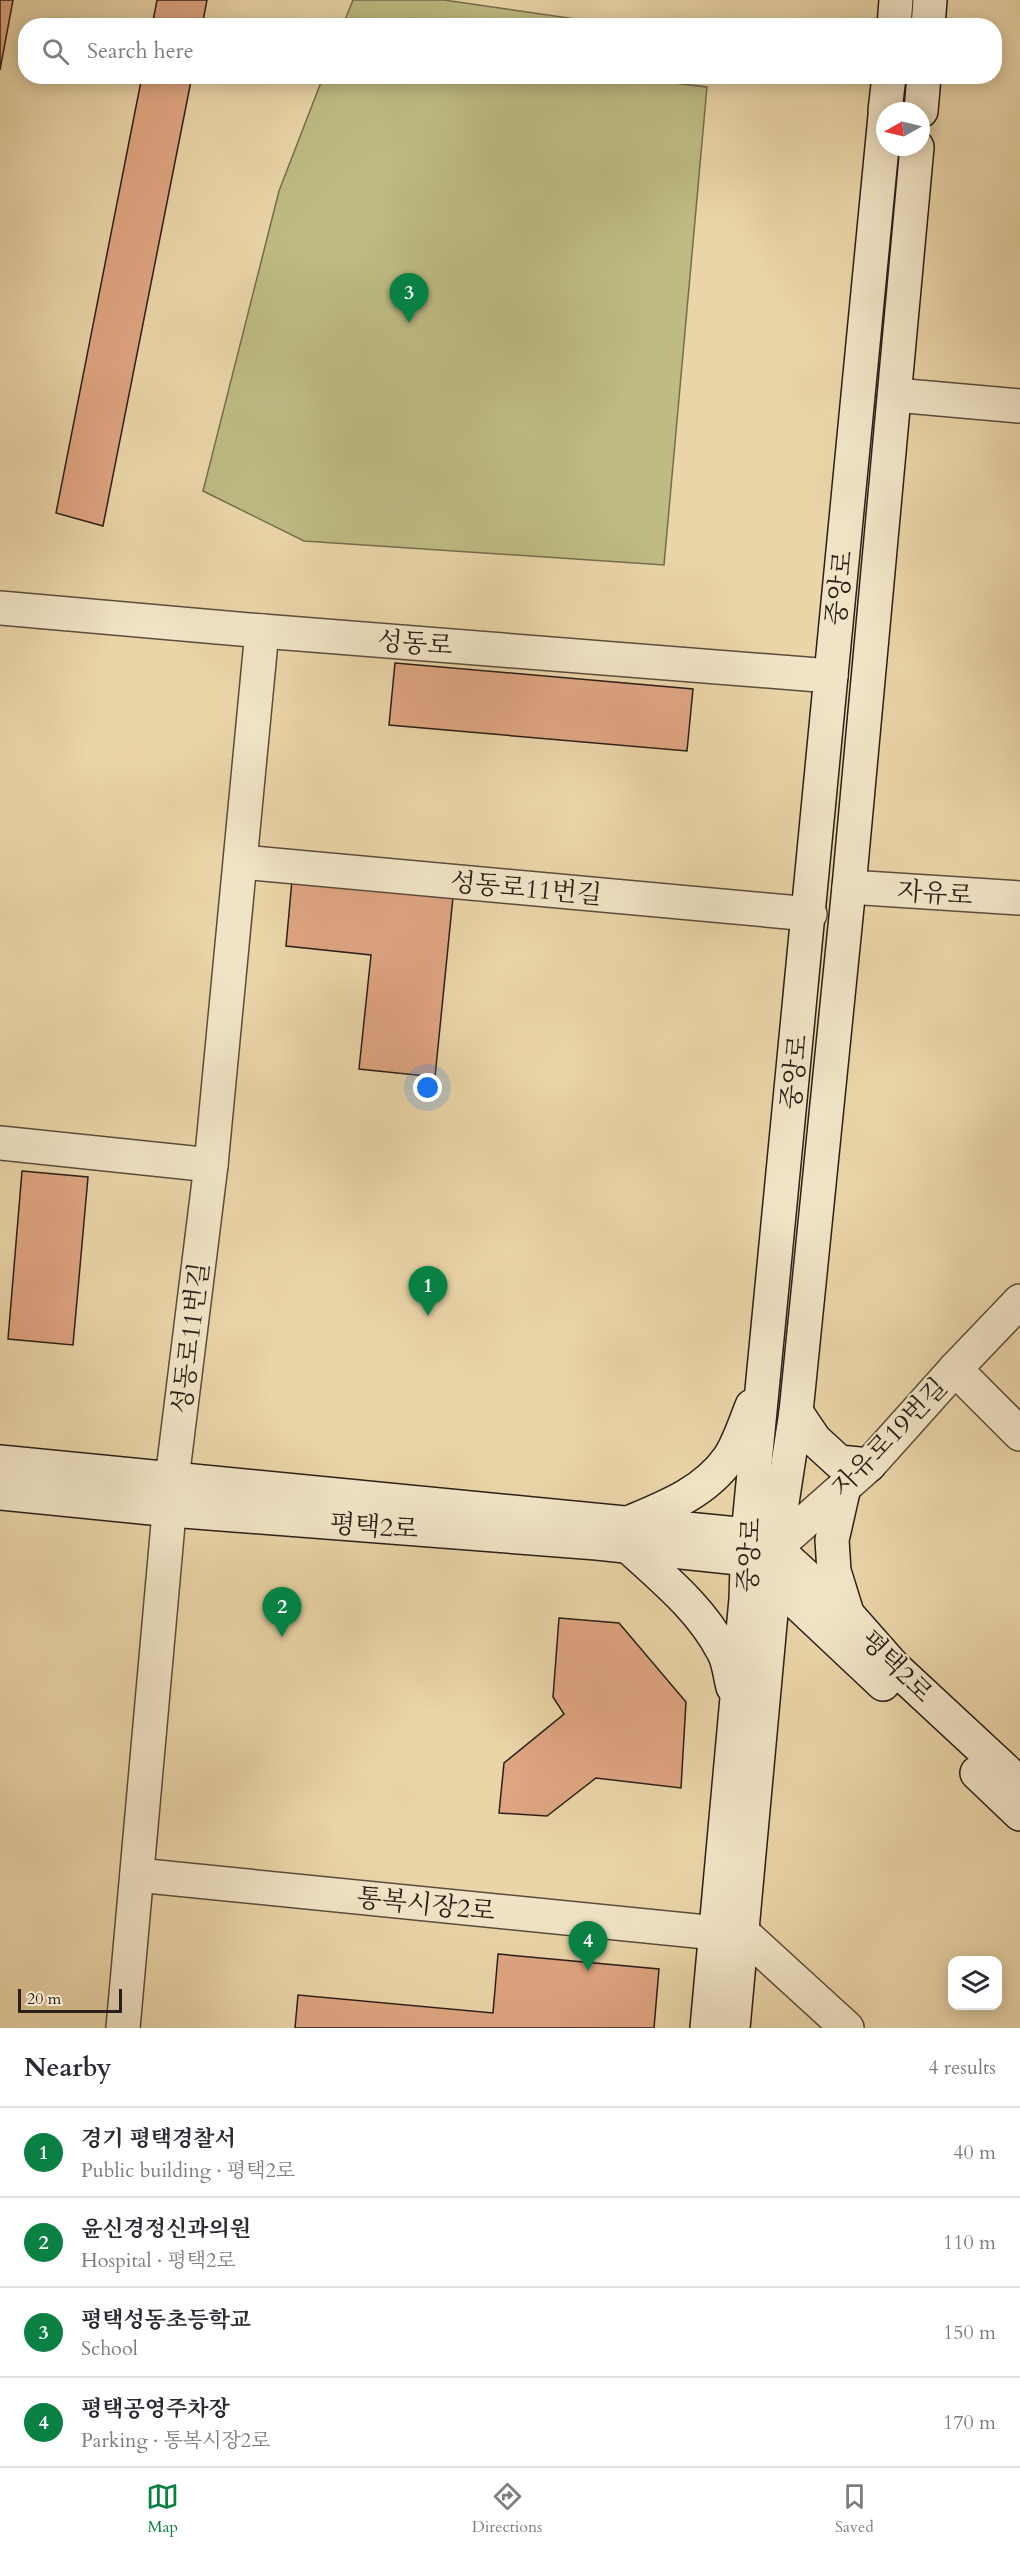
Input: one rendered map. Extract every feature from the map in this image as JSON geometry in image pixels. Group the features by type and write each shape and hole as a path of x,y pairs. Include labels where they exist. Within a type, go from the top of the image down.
{"street":[{"path":"895,18 896,0"},
{"path":"929,18 930,0"},
{"path":"886,102 888,84"},
{"path":"922,102 923,84"},
{"name":"중앙로","path":"757,1547 763,1380 810,914 881,156"},
{"name":"중앙로","path":"733,2028 729,1933 737,1704 746,1599 757,1547 796,1412 849,887 916,156"},
{"path":"895,395 1020,406"},
{"name":"성동로","path":"0,608 831,676"},
{"name":"성동로11번길","path":"172,1495 211,1165 262,631"},
{"name":"성동로11번길","path":"241,862 810,914"},
{"name":"자유로","path":"849,887 1020,898"},
{"path":"0,1143 211,1165"},
{"name":"자유로19번길","path":"757,1547 869,1465 1020,1301"},
{"path":"955,1369 1020,1434"},
{"path":"737,1704 724,1653 703,1620 629,1535 707,1482 730,1457 763,1380"},
{"path":"796,1412 814,1440 839,1462 869,1465"},
{"path":"0,1462 172,1495 123,2028"},
{"path":"843,1486 832,1539 834,1571 848,1615"},
{"name":"평택2로","path":"0,1493 172,1495 757,1547 848,1615 893,1666 1020,1784"},
{"path":"757,1547 774,1580 1020,1814"},
{"name":"중앙로","path":"708,2028 729,1933 774,1580"},
{"name":"통복시장2로","path":"136,1875 729,1933"},
{"path":"729,1933 847,2028"}],"shaded area":[{"path":"353,0 444,0 569,18 346,18"},
{"path":"320,84 682,84 707,87 664,565 304,541 203,491 279,191"}],"building":[{"path":"0,0 13,0 0,70"},
{"path":"157,0 207,0 204,18 154,18"},
{"path":"140,84 190,84 103,526 56,513"},
{"path":"395,663 693,689 687,751 389,725"},
{"path":"292,880 453,897 435,1077 359,1069 371,955 286,946"},
{"path":"22,1171 88,1177 73,1345 8,1339"},
{"path":"559,1618 619,1623 686,1702 681,1788 596,1778 547,1816 499,1813 504,1763 564,1714 553,1697"},
{"path":"498,1954 659,1969 654,2028 295,2028 298,1995 493,2013"}],"place":[{"name":"평택성동초등학교","path":"409,323"},
{"name":"경기 평택경찰서","path":"428,1316"},
{"name":"윤신경정신과의원","path":"282,1637"},
{"name":"평택공영주차장","path":"588,1971"}]}
